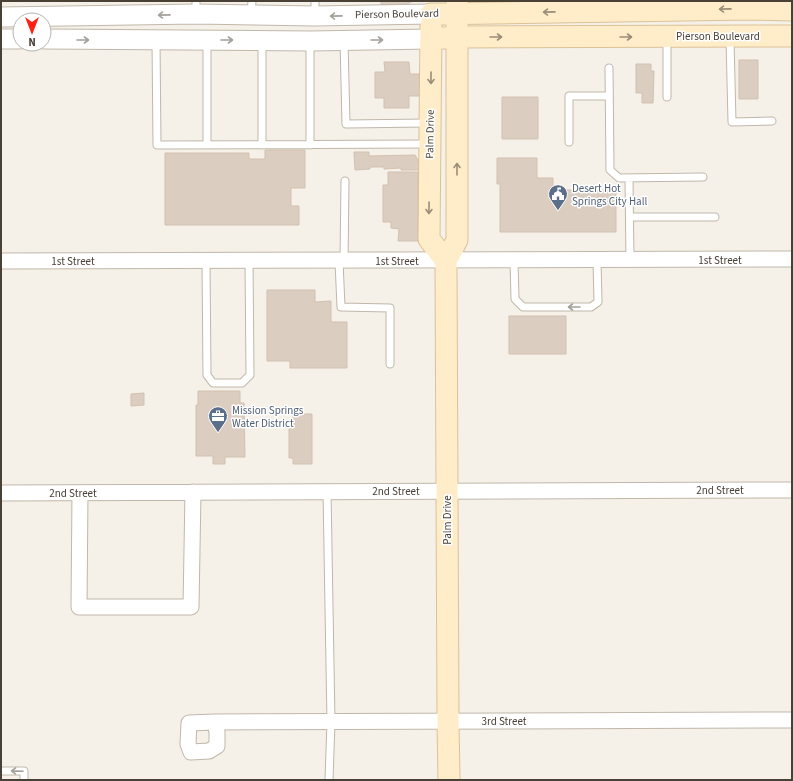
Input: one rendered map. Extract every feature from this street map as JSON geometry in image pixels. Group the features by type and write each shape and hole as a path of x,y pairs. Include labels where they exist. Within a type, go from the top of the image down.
{"main road":[{"name":"Pierson Boulevard","path":"431,7 581,9 750,5 792,10"},
{"name":"Palm Drive","path":"431,7 429,239 446,261"},
{"name":"Palm Drive","path":"450,780 448,721 446,261 457,240 457,7"},
{"name":"Pierson Boulevard","path":"431,39 457,37 792,36"}],"street":[{"name":"Pierson Boulevard","path":"1,17 196,8 315,9 431,7"},
{"path":"1,39 12,39"},
{"name":"Pierson Boulevard","path":"52,39 310,41 431,39"},
{"name":"1st Street","path":"1,261 514,261 792,259"},
{"name":"2nd Street","path":"1,493 792,490"},
{"path":"80,493 79,607 191,607 193,492"},
{"name":"3rd Street","path":"215,722 792,720"}],"lane":[{"path":"730,36 732,122 772,121"},
{"path":"667,37 668,97"},
{"path":"156,40 157,145 430,144"},
{"path":"207,40 208,145"},
{"path":"262,40 262,145"},
{"path":"344,40 346,124 430,123"},
{"path":"310,41 310,145"},
{"path":"609,68 610,170 619,178 702,177"},
{"path":"569,142 569,96 609,96"},
{"path":"630,178 630,260"},
{"path":"345,181 341,307 390,308 390,364"},
{"path":"630,217 715,217"},
{"path":"514,261 516,299 523,307 591,307 598,302 597,260"},
{"path":"206,261 207,375 213,383 242,382 250,375 249,261"},
{"path":"327,491 331,722 329,780"},
{"path":"1,770 24,770 24,780"}],"building":[{"path":"381,1 413,1 405,5 381,5"},
{"path":"739,60 758,60 758,99 739,99"},
{"path":"384,62 409,62 410,74 419,74 420,96 409,96 409,108 384,108 384,98 375,98 375,72 385,72"},
{"path":"636,64 651,64 651,71 654,71 653,103 642,103 642,93 636,93"},
{"path":"502,97 538,97 538,139 502,139"},
{"path":"265,150 305,150 305,188 291,188 291,206 299,206 299,225 165,225 165,153 249,153 249,159 265,159"},
{"path":"354,152 369,152 369,156 415,155 418,160 419,170 370,167 370,169 355,170"},
{"name":"Desert Hot Springs City Hall","path":"497,158 537,158 537,178 553,178 553,190 616,190 616,232 500,232 500,184 497,184"},
{"path":"388,172 418,172 418,241 398,241 399,229 391,228 391,222 383,222 383,185 388,185"},
{"path":"267,290 315,290 315,302 331,301 331,322 347,322 347,368 290,368 290,361 267,361"},
{"path":"509,316 566,316 566,354 509,354"},
{"path":"198,391 240,391 240,403 244,403 245,457 225,457 225,464 213,464 213,456 196,456 196,405 198,405"},
{"path":"144,393 144,405 131,406 131,394"},
{"path":"293,414 312,414 312,464 293,464 293,458 289,458 289,429 294,429"}],"place":[{"name":"Desert Hot Springs City Hall","path":"558,211"},
{"name":"Mission Springs Water District","path":"218,433"}]}
